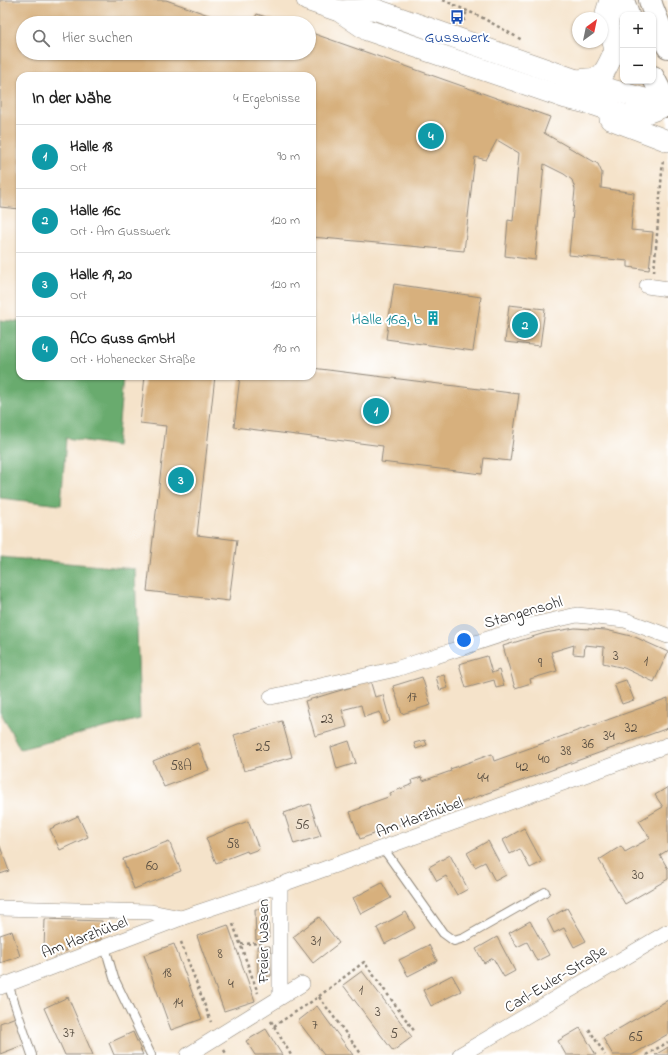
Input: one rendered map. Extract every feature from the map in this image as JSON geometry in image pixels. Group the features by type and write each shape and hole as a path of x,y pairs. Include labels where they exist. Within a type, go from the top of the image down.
{"main road":[{"path":"306,0 339,11 367,30 566,98 595,105 624,115 644,114 668,106"},
{"path":"576,80 599,76 607,66 615,50 606,13 610,0"},
{"path":"623,0 627,12"},
{"path":"650,0 668,47"},
{"path":"339,11 374,9 576,80 668,106"},
{"path":"656,83 668,106"},
{"path":"566,98 665,149"}],"street":[{"path":"650,286 668,289"},
{"name":"Stangensohl","path":"271,697 396,669 528,626 577,615 625,620 668,636"},
{"name":"Am Harzhübel","path":"4,986 181,918 280,885 668,745"},
{"name":"Freier Wasen","path":"280,885 280,997"},
{"name":"Am Harzhübel","path":"0,908 151,912 181,918"},
{"name":"Carl-Euler-Straße","path":"467,1053 668,932"},
{"name":"Freier Wasen","path":"188,1055 302,984"}],"lane":[{"path":"382,848 443,933 454,940 464,938 545,892"},
{"path":"105,947 114,978 151,1055"},
{"path":"4,986 32,1055"}],"path":[{"path":"443,0 481,17 522,40"},
{"path":"650,286 665,149"},
{"path":"181,942 217,1037 227,1055"},
{"path":"240,944 280,943"},
{"path":"274,1026 319,997 364,962 415,1032"},
{"path":"319,997 362,1055"},
{"path":"589,1029 605,1055"},
{"path":"646,1055 668,1042"}],"green space":[{"path":"0,320 16,322 16,380 123,380 117,446 66,438 61,505 0,498"},
{"path":"0,557 135,569 140,719 20,749 0,711"}],"building":[{"path":"0,0 166,0 211,16 16,16 16,60 316,60 316,34 550,117 544,133 598,164 602,173 601,188 634,193 631,230 653,232 649,270 628,267 628,261 569,255 575,189 572,180 564,174 544,164 535,260 505,256 508,220 513,221 519,153 497,140 486,160 475,157 464,251 316,237 316,72 16,72 16,209 0,207"},
{"name":"Halle 16a, b","path":"394,284 481,297 473,351 386,339"},
{"path":"509,305 545,309 540,346 505,342"},
{"path":"316,369 519,394 510,461 484,458 482,474 381,462 383,446 234,427 240,380 316,380"},
{"path":"145,380 215,380 197,535 237,540 229,601 147,591 166,426 140,423"},
{"path":"575,628 606,630 635,637 668,652 654,682 624,668 603,663 604,647 585,645 584,655 573,654 574,645 551,652 557,671 530,679 531,683 515,688 503,646 545,633"},
{"path":"487,656 492,673 499,670 504,686 496,688 494,680 466,688 459,664"},
{"path":"444,675 448,688 440,690 436,677"},
{"path":"422,677 431,705 402,714 393,686"},
{"path":"370,680 375,697 383,695 390,721 383,724 380,712 364,717 361,705 342,710 347,727 315,736 305,701"},
{"path":"626,680 634,700 622,704 614,684"},
{"path":"668,698 668,728 360,839 350,812 391,796 390,793 413,784 412,780 422,777 423,781 451,771 450,769 492,754 494,761"},
{"path":"282,721 292,757 244,771 234,735"},
{"path":"425,740 427,745 416,749 414,743"},
{"path":"349,741 356,763 337,769 331,747"},
{"path":"198,743 209,770 164,787 153,761"},
{"path":"668,787 668,850 660,855 668,869 668,879 625,904 599,860 621,846 625,852 650,838 639,821 663,807 655,795"},
{"path":"310,804 321,836 294,844 284,813"},
{"path":"78,816 88,837 60,850 50,829"},
{"path":"248,821 259,849 248,853 247,851 216,863 206,838"},
{"path":"524,828 542,862 530,868 520,849 510,854 503,840"},
{"path":"169,841 181,871 134,889 123,859"},
{"path":"488,841 506,875 495,881 485,862 475,867 467,853"},
{"path":"0,846 9,871 0,874"},
{"path":"450,855 468,889 457,895 446,876 437,881 429,867"},
{"path":"382,883 391,898 361,914 353,898"},
{"path":"567,908 586,941 574,947 564,928 554,933 547,919"},
{"path":"255,909 268,909 269,939 256,940"},
{"path":"406,912 415,928 385,944 377,928"},
{"path":"319,917 339,943 313,963 293,937"},
{"path":"45,919 102,921 101,941 68,940 67,951 44,950"},
{"path":"530,921 549,955 537,961 527,942 517,947 509,933"},
{"path":"228,925 255,1001 224,1011 197,936"},
{"path":"12,931 20,956 0,963 0,935"},
{"path":"497,937 515,971 504,977 493,958 484,963 476,949"},
{"path":"174,944 202,1019 171,1030 144,955"},
{"path":"429,945 437,961 408,976 399,960"},
{"path":"257,946 270,946 271,976 258,977"},
{"path":"362,971 412,1037 393,1051 343,985"},
{"path":"452,975 461,991 431,1006 423,990"},
{"path":"68,997 93,1055 65,1055 44,1008"},
{"path":"668,1000 668,1034 632,1055 613,1055 603,1038"},
{"path":"317,1006 353,1055 324,1055 298,1021"},
{"path":"16,1017 26,1044 0,1054 0,1023"},
{"path":"580,1028 596,1055 566,1055 558,1041"},
{"path":"266,1029 282,1055 255,1055 246,1041"},
{"path":"133,1032 143,1055 114,1055 109,1043"},
{"path":"668,1047 668,1055 655,1055 665,1049"}],"place":[{"name":"Gusswerk","path":"457,17"},
{"name":"ACO Guss GmbH","path":"431,136"},
{"name":"Halle 16a, b","path":"433,318"},
{"name":"Halle 16c","path":"525,325"},
{"name":"Halle 18","path":"376,411"},
{"name":"Halle 19, 20","path":"181,480"}]}
